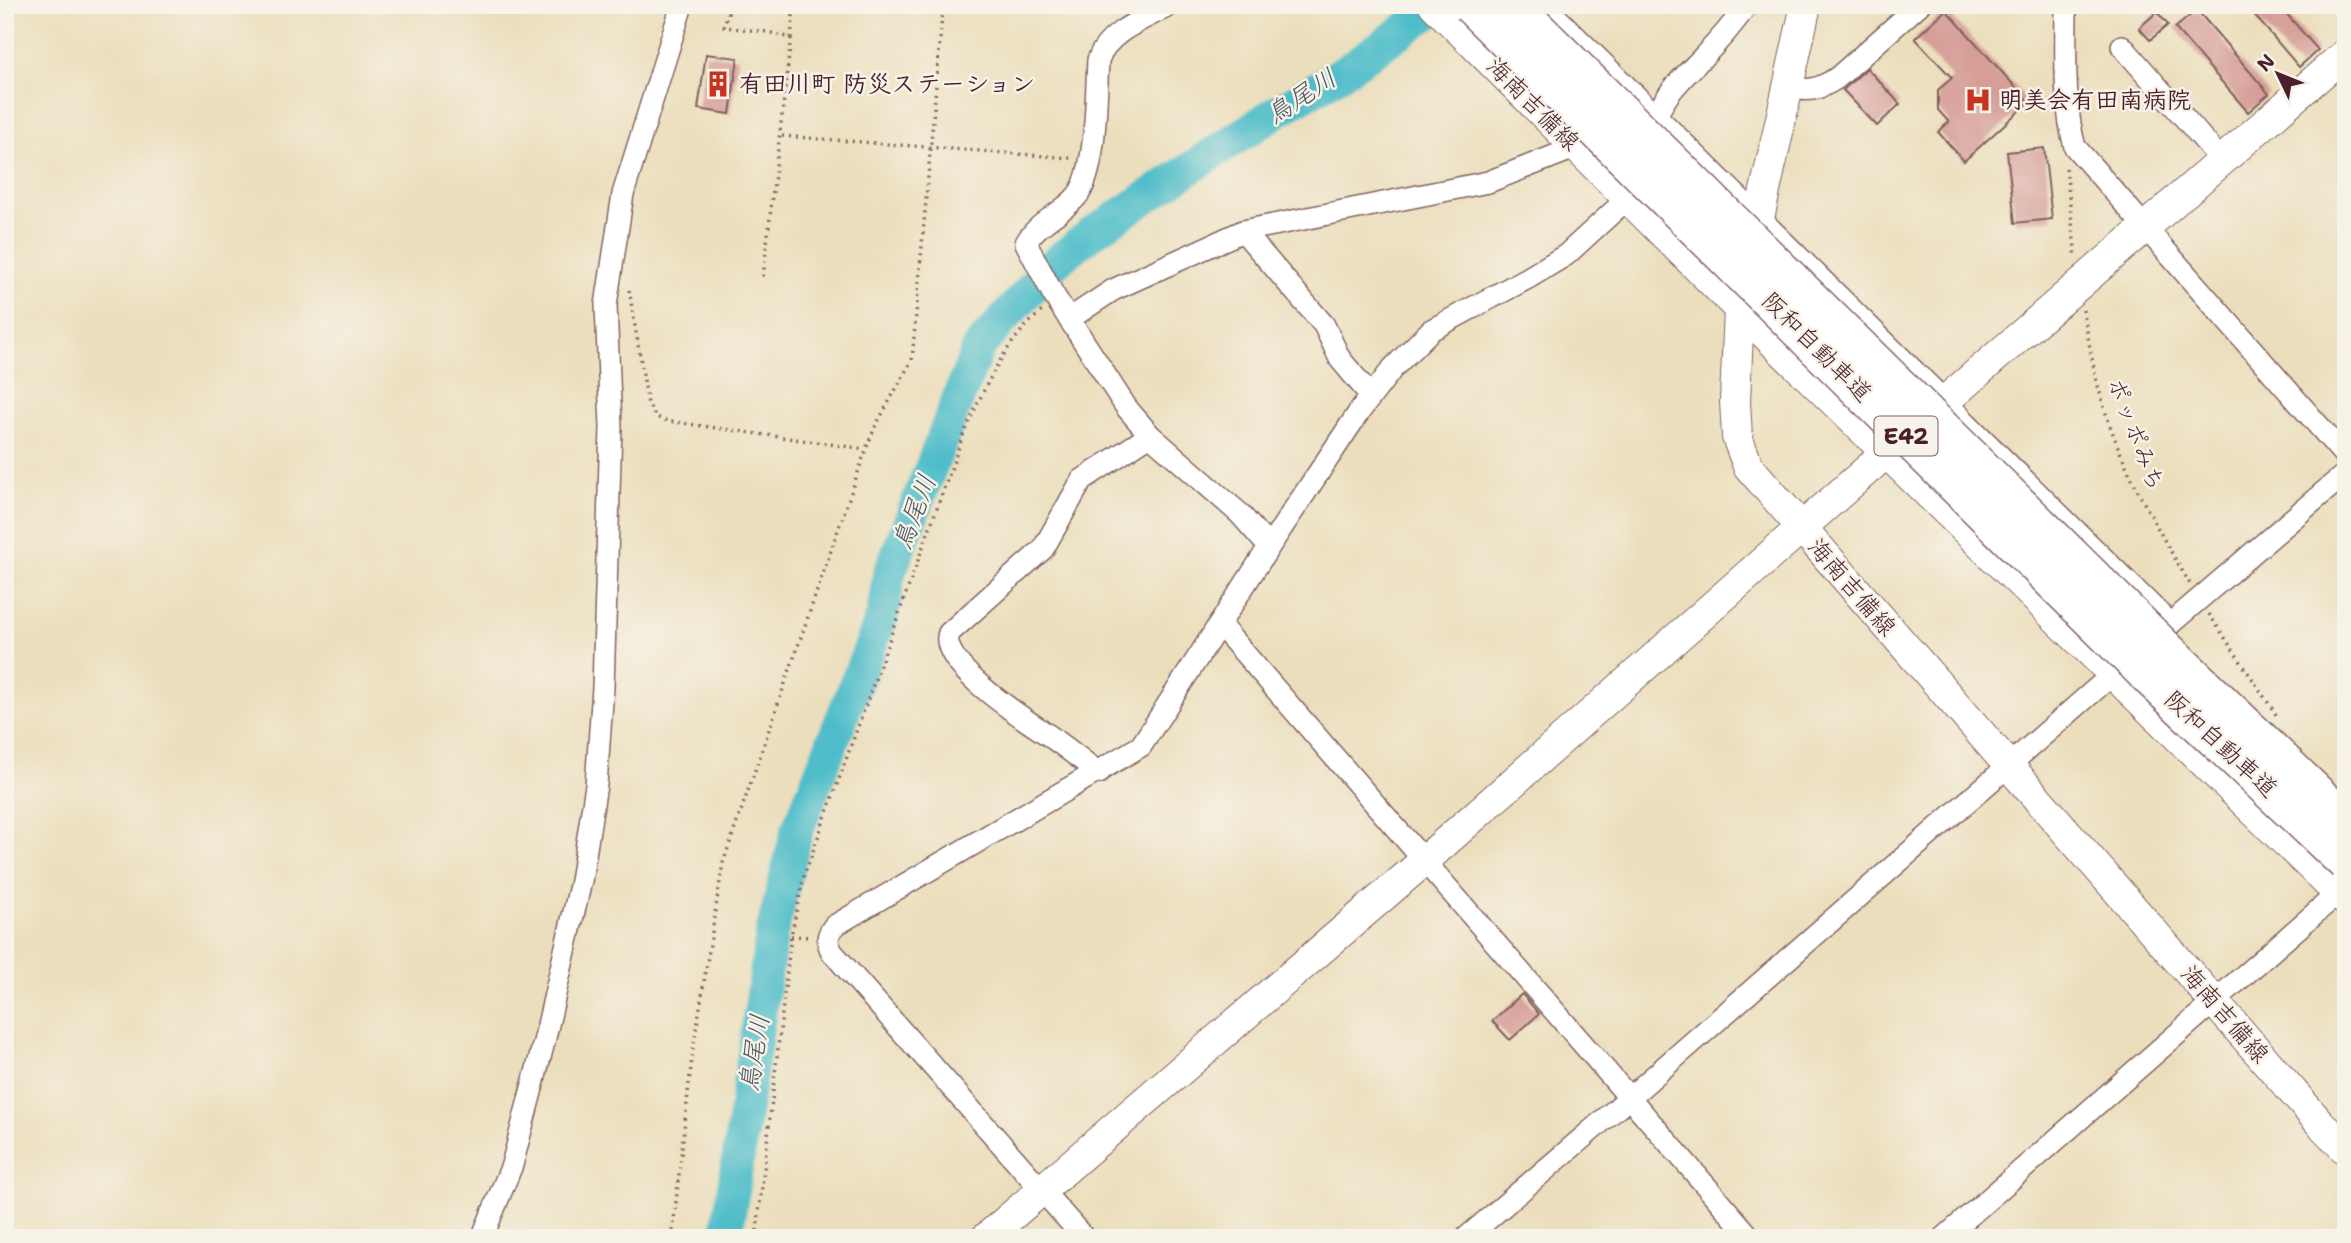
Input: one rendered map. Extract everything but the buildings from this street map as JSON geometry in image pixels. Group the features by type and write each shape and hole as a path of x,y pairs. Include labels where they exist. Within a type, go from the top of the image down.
{"highway":[{"name":"阪和自動車道","path":"1512,5 2165,649 2346,822"},
{"name":"阪和自動車道","path":"1453,12 2152,679 2343,886"}],"street":[{"path":"482,1238 512,1165 545,1038 583,867 596,785 603,688 611,427 606,305 622,194 682,5"},
{"path":"1170,5 1113,37 1102,48 1098,60 1091,159 1083,189 1076,198 1033,232 1026,243 1055,297 1126,407 1150,435 1240,514 1269,547"},
{"path":"1544,5 2170,624"},
{"path":"1605,175 1650,131 1662,103 1678,82 1747,5"},
{"path":"1806,5 1739,309 2114,673 2343,886 1944,1238"},
{"path":"1788,87 1804,91 1823,87 1837,78 1919,5"},
{"path":"2066,5 2068,97 2075,148 2346,457"},
{"name":"海南吉備線","path":"1453,12 1577,148 1739,309 1735,401 1738,437 1748,466 2346,1150"},
{"path":"2122,46 2222,161"},
{"path":"986,1238 1423,861 1945,401 2346,53"},
{"path":"1069,319 1113,290 1243,231 1488,182 1577,148"},
{"path":"1084,1238 832,952 828,938 834,926 1141,746 1269,547 1371,396 1393,368 1431,330 1566,255 1628,198"},
{"path":"1243,231 1324,326 1340,359 1371,396"},
{"path":"1099,773 1052,738 1025,722 978,684 950,650 947,638 949,633 1043,548 1082,480 1150,435"},
{"path":"1466,1238 2346,473"},
{"path":"1220,625 1751,1238"}],"path":[{"path":"730,5 724,27 768,32 791,38"},
{"path":"763,277 794,5"},
{"path":"672,1238 692,1057 723,863 866,449 875,427 912,360 943,5"},
{"path":"781,136 1091,159"},
{"name":"ポッポみち","path":"2066,165 2078,285 2099,390 2121,457 2152,521 2200,600 2279,718"},
{"path":"628,285 648,404 656,417 667,421 866,449"},
{"path":"756,1238 789,949 804,876 964,433 1007,347 1055,297"}],"waterway":[{"name":"鳥尾川","path":"726,1238 772,932 797,831 882,617 889,574 978,348 1053,264 1091,234 1276,112 1340,74 1440,5"}],"place":[{"name":"有田川町 防災ステーション","path":"718,84"},
{"name":"明美会有田南病院","path":"1978,100"}]}
